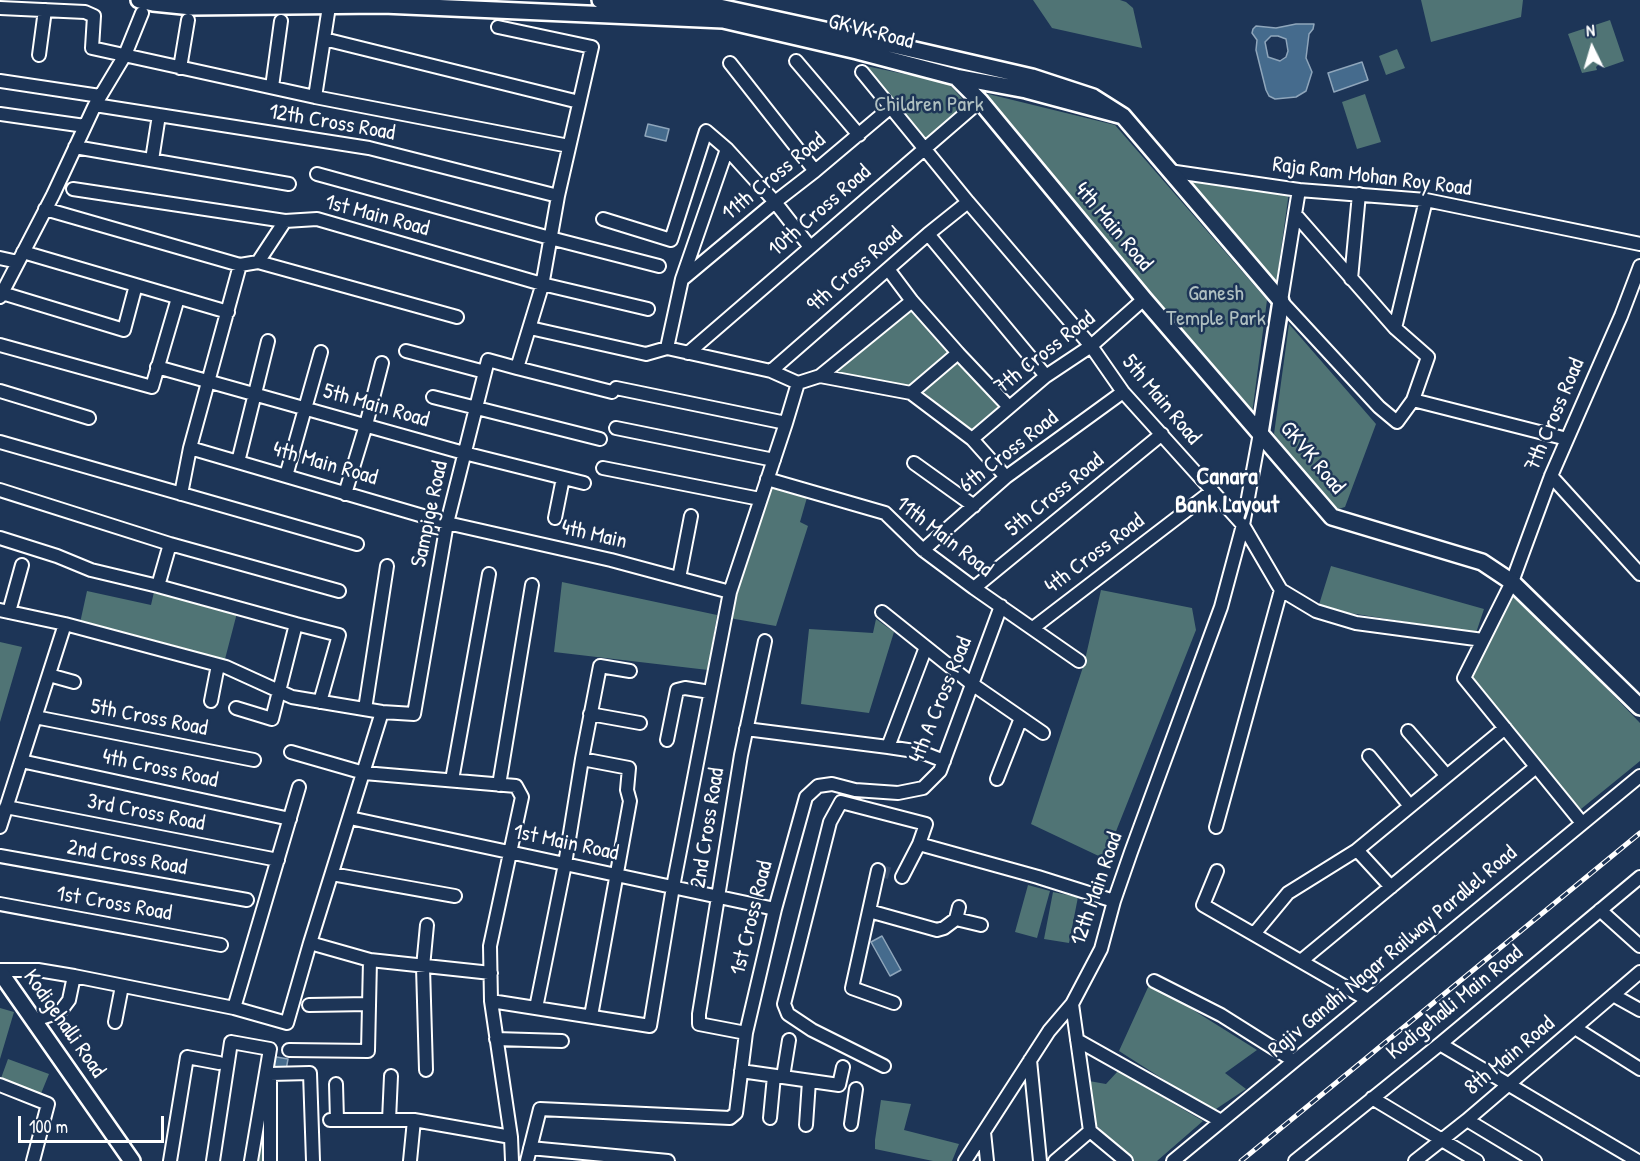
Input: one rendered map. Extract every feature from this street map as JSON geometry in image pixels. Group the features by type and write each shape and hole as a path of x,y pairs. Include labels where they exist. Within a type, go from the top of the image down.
{"main road":[{"name":"GKVK Road","path":"140,6 153,3 192,7 329,2 719,7 1032,77 1093,97 1123,116 1281,301 1260,433 1332,517 1482,562 1512,582 1640,707"},
{"name":"GKVK Road","path":"596,5 723,20 956,77 1026,90 1123,116"},
{"path":"938,72 942,56"},
{"name":"4th Main Road","path":"956,77 981,101 1144,299 1260,433"},
{"name":"Kodigehalli Road","path":"0,971 132,1161"}],"street":[{"path":"315,97 329,2"},
{"path":"136,285 124,330 1,295 98,100 125,55 140,6"},
{"path":"0,8 86,12 94,16 92,48 315,97 569,146"},
{"path":"39,55 45,10"},
{"path":"180,68 188,20"},
{"path":"272,87 281,21"},
{"path":"498,27 592,47 549,238 542,284 518,368"},
{"path":"324,39 579,102"},
{"path":"796,61 859,135"},
{"path":"730,63 815,171"},
{"name":"5th Main Road","path":"862,72 968,202 1091,346 1123,392 1243,525 1281,590"},
{"name":"12th Cross Road","path":"0,81 98,100 159,115 369,148 558,196"},
{"name":"10th Cross Road","path":"688,353 981,101"},
{"name":"11th Cross Road","path":"682,279 891,107"},
{"path":"0,114 85,126"},
{"path":"152,160 159,115"},
{"path":"603,219 671,240 706,131 727,148 775,202 810,247"},
{"path":"75,147 289,184"},
{"path":"667,348 682,279 727,148"},
{"name":"Raja Ram Mohan Roy Road","path":"1169,171 1299,190 1426,200 1640,244"},
{"path":"317,174 659,266"},
{"name":"1st Main Road","path":"73,189 285,221 318,219 542,284 648,309"},
{"path":"1295,214 1395,328 1428,357 1413,400 1397,422 1379,407 1281,301 1295,214 1299,190"},
{"path":"1352,279 1359,194"},
{"path":"1395,328 1426,200"},
{"name":"9th Cross Road","path":"771,371 968,202"},
{"path":"45,209 240,265 258,262 457,317"},
{"path":"258,262 285,221"},
{"path":"928,234 1046,376"},
{"path":"0,258 21,257 136,285 228,312"},
{"path":"181,494 190,448 240,265"},
{"name":"7th Cross Road","path":"1504,728 1464,678 1512,582 1551,476 1621,316 1640,266"},
{"path":"888,269 957,353 1009,407"},
{"path":"0,345 152,387 178,298"},
{"name":"7th Cross Road","path":"972,439 1046,376 1091,346 1144,299"},
{"path":"530,328 646,354 667,348 771,371 798,382 820,375 912,301"},
{"path":"238,462 268,341"},
{"path":"406,351 485,372 488,360 614,390 786,423"},
{"path":"286,476 321,352"},
{"path":"911,393 957,353"},
{"path":"345,494 382,363"},
{"name":"5th Main Road","path":"157,367 464,453 584,483"},
{"name":"Sampige Road","path":"382,712 414,714 447,523 485,372"},
{"path":"820,375 911,393 972,439 1006,477"},
{"path":"491,1001 650,1026 673,887 730,592 798,382"},
{"path":"0,391 88,418"},
{"name":"6th Cross Road","path":"923,550 1006,477 1123,392"},
{"path":"433,397 600,439"},
{"path":"1413,400 1567,439"},
{"path":"616,428 774,460"},
{"name":"12th Main Road","path":"966,1161 1049,1031 1072,1004 1101,949 1114,901 1221,608 1243,525 1260,433"},
{"name":"5th Cross Road","path":"974,588 1162,434"},
{"path":"0,442 357,544"},
{"name":"4th Main Road","path":"190,448 447,523"},
{"path":"914,463 974,506"},
{"path":"603,468 760,499"},
{"path":"1551,476 1640,574"},
{"path":"555,518 563,478"},
{"name":"11th Main Road","path":"767,479 885,513 923,550 1079,660"},
{"path":"0,490 170,544 339,591"},
{"name":"4th Cross Road","path":"1033,628 1212,491"},
{"path":"679,578 691,516"},
{"name":"4th Main","path":"447,523 610,560 730,592"},
{"path":"0,538 57,556 91,570 339,635 320,702"},
{"path":"158,586 170,544"},
{"path":"0,971 38,970 74,976 234,1008 287,1023 382,712 292,697 218,665 65,624 5,611 22,565"},
{"path":"365,709 387,566"},
{"path":"452,780 489,573"},
{"path":"499,784 532,585"},
{"path":"1216,827 1281,590 1317,611 1356,623 1483,640"},
{"name":"4th A Cross Road","path":"832,784 855,790 898,792 923,788 940,771 1001,606"},
{"path":"882,612 972,684 1043,733"},
{"path":"0,827 65,624"},
{"path":"236,708 273,719 296,624"},
{"name":"2nd Cross Road","path":"746,1034 699,1024 699,1014 746,729 765,641"},
{"path":"888,747 926,647"},
{"path":"211,701 218,665"},
{"path":"536,1008 566,864 582,759 600,666 630,671"},
{"path":"48,675 74,682"},
{"path":"667,740 677,690 685,688 710,692"},
{"path":"590,714 640,723"},
{"name":"5th Cross Road","path":"35,717 254,760"},
{"path":"997,779 1021,718"},
{"path":"1254,934 1288,893 1357,850 1504,728 1582,823"},
{"path":"746,729 921,752 944,760"},
{"path":"1408,731 1447,776"},
{"path":"291,752 364,772 516,786 522,797 512,853 490,946 491,1001 511,1137 512,1161"},
{"path":"1369,756 1410,806"},
{"path":"582,759 629,768 627,790 630,801 591,1017"},
{"name":"4th Cross Road","path":"21,761 290,819"},
{"path":"1301,961 1536,767"},
{"name":"Rajiv Gandhi Nagar Railway Parallel Road","path":"1173,1161 1640,776"},
{"name":"1st Cross Road","path":"530,1148 540,1109 730,1118 736,1113 746,1034 775,909 806,798 818,786 832,784"},
{"path":"234,1008 299,787"},
{"path":"884,1066 812,1030 788,1014 784,1004 830,822 841,802 926,824 919,844 902,877"},
{"name":"3rd Cross Road","path":"6,807 278,860"},
{"name":"1st Main Road","path":"350,818 775,909"},
{"path":"919,844 1114,901"},
{"path":"1357,850 1391,887"},
{"name":"2nd Cross Road","path":"0,856 248,900"},
{"path":"878,870 852,987 894,1003"},
{"path":"1217,871 1203,904 1368,1000"},
{"path":"332,874 455,897"},
{"name":"Kodigehalli Main Road","path":"1295,1161 1440,1044 1640,877"},
{"name":"1st Cross Road","path":"0,904 221,945"},
{"path":"1600,910 1640,946"},
{"path":"869,911 937,930 944,928 958,913 981,925"},
{"path":"426,925 423,967 426,1070"},
{"path":"310,944 370,960 490,973"},
{"path":"289,1050 368,1051 370,960"},
{"name":"8th Main Road","path":"1535,1161 1467,1120 1640,972"},
{"path":"34,1020 60,1012 69,1000 74,976"},
{"path":"1154,981 1221,1015 1294,1061"},
{"path":"115,1022 122,986"},
{"path":"1613,995 1640,1010"},
{"path":"309,1005 369,1004"},
{"path":"1072,1004 1090,1131 1126,1161"},
{"path":"1575,1028 1640,1069"},
{"path":"496,1039 562,1041"},
{"path":"770,1118 778,1077 789,1040"},
{"path":"1077,1040 1221,1121"},
{"path":"213,1161 231,1042 270,1049 252,1161"},
{"path":"1440,1044 1638,1161"},
{"path":"170,1161 187,1058 219,1063"},
{"path":"1030,1060 1040,1161"},
{"path":"741,1071 839,1085 843,1067"},
{"path":"270,1161 270,1074 310,1073 312,1161"},
{"path":"389,1120 391,1076"},
{"path":"806,1125 809,1081"},
{"path":"336,1084 333,1120 414,1120 511,1137"},
{"path":"0,1085 48,1104 33,1161"},
{"path":"851,1124 856,1089"},
{"path":"1372,1098 1477,1161"},
{"path":"410,1161 414,1120"},
{"path":"1415,1161 1467,1120"},
{"path":"1055,1161 1090,1131"},
{"path":"984,1132 987,1161"},
{"path":"526,1161 530,1148 668,1161"}],"green space":[{"path":"1033,0 1120,0 1126,2 1133,8 1142,48 1052,28"},
{"path":"1421,0 1523,0 1521,17 1431,42"},
{"path":"1610,20 1624,61 1604,68 1603,64 1599,64 1596,67 1597,70 1582,73 1568,34"},
{"path":"1397,49 1405,68 1386,75 1379,56"},
{"name":"Children Park","path":"866,66 948,83 968,105 926,139"},
{"name":"Ganesh Temple Park","path":"976,91 1115,125 1267,300 1252,414"},
{"path":"1365,94 1381,142 1357,149 1342,102"},
{"path":"1186,175 1289,192 1276,286 1186,182"},
{"path":"910,309 1003,406 973,433 921,390 834,372"},
{"path":"1289,324 1376,424 1345,507 1335,510 1274,434"},
{"path":"768,486 808,494 800,522 808,526 776,626 729,618"},
{"path":"1331,566 1484,609 1476,633 1318,608"},
{"path":"562,582 717,615 708,670 554,652"},
{"path":"1101,590 1192,608 1196,630 1105,859 1031,824 1084,664"},
{"path":"87,591 151,605 154,592 237,613 225,659 80,623"},
{"path":"1514,592 1640,723 1640,761 1581,809 1554,781 1469,680"},
{"path":"876,619 894,632 869,713 801,704 809,629 873,633"},
{"path":"0,642 22,647 0,722"},
{"path":"1028,885 1050,891 1037,938 1015,932"},
{"path":"1053,892 1078,897 1069,943 1044,939"},
{"path":"1150,983 1257,1050 1225,1073 1246,1089 1213,1111 1119,1051"},
{"path":"0,1008 14,1012 0,1059"},
{"path":"8,1059 49,1074 40,1096 0,1081"},
{"path":"1118,1071 1203,1121 1157,1161 1134,1161 1095,1124 1089,1081 1106,1084"},
{"path":"269,1073 268,1161 255,1161"},
{"path":"881,1100 911,1104 904,1130 959,1144 952,1161 933,1161 875,1149"}],"water":[{"path":"1296,24 1314,24 1309,34 1306,58 1312,72 1306,91 1296,97 1275,99 1269,96 1266,90 1256,50 1257,40 1252,33 1256,26 1276,28","holes":["1271,36 1286,39 1288,51 1286,57 1280,61 1268,57 1265,42"]},
{"path":"1362,62 1368,80 1334,92 1328,73"},
{"path":"648,124 669,129 666,141 645,136"},
{"path":"882,936 901,970 890,976 871,942"},
{"path":"271,1056 288,1059 286,1070 269,1067"}],"tunnel":[{"path":"878,870 902,877"}],"railway":[{"path":"1241,1161 1640,833"}],"district":[{"name":"Canara Bank Layout","path":"1227,492"}]}
